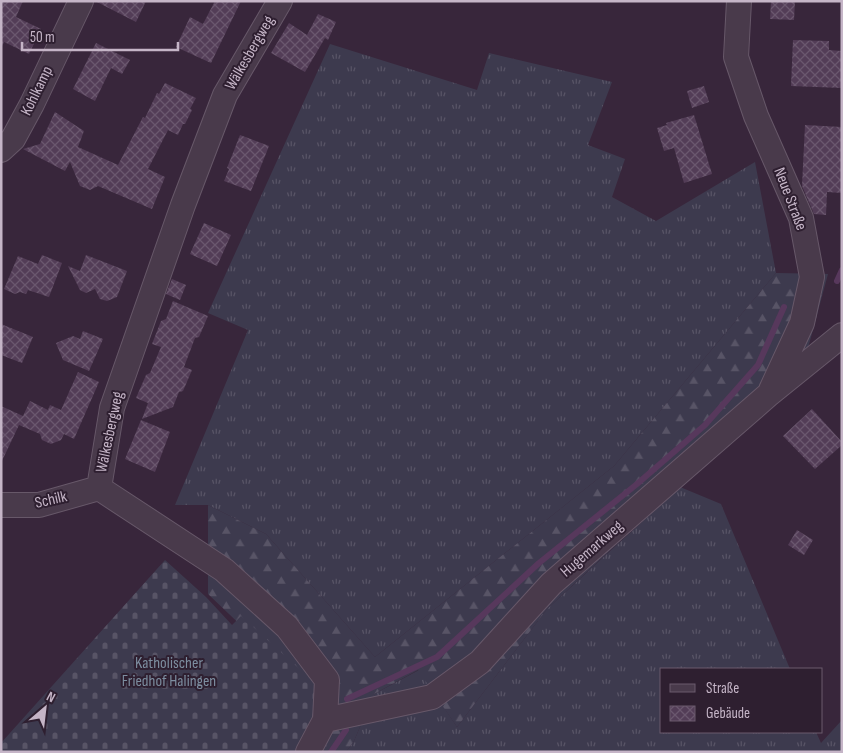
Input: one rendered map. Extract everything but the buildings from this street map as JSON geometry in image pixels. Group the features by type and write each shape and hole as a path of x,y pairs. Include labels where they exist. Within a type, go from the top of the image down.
{"street":[{"name":"Kohlkamp","path":"1,150 13,139 81,1"},
{"name":"Wälkesbergweg","path":"280,1 225,95 182,205 112,408 99,488 224,570 288,627 327,680 324,720 308,752"},
{"name":"Neue Straße","path":"739,1 736,57 756,116 801,218 812,277 802,323 768,395"},
{"name":"Hugemarkweg","path":"324,720 432,698 480,662 552,584 768,395 842,335"},
{"name":"Schilk","path":"1,505 39,505 99,488"}],"green space":[{"path":"330,44 477,90 489,53 612,82 588,145 625,159 612,197 656,221 755,162 776,273 614,466 375,657 266,534 208,505 175,505 248,330 208,313"},
{"path":"776,273 828,274 801,374 547,609 457,727 418,670 374,694 354,741 346,752 274,752 289,671 208,594 208,505 266,534 375,657 614,466"},
{"path":"680,487 721,504 790,668 660,668 660,733 816,733 821,743 842,720 842,752 346,752 354,741 374,694 419,670 457,727 547,609"},
{"name":"Katholischer Friedhof Halingen","path":"165,560 206,597 232,625 241,616 316,684 315,715 297,752 1,752 1,743"}],"waterway":[{"path":"837,281 842,270"},
{"path":"347,699 437,657 539,563 637,484 705,425 758,365 784,307"},
{"path":"331,752 346,730"}]}
